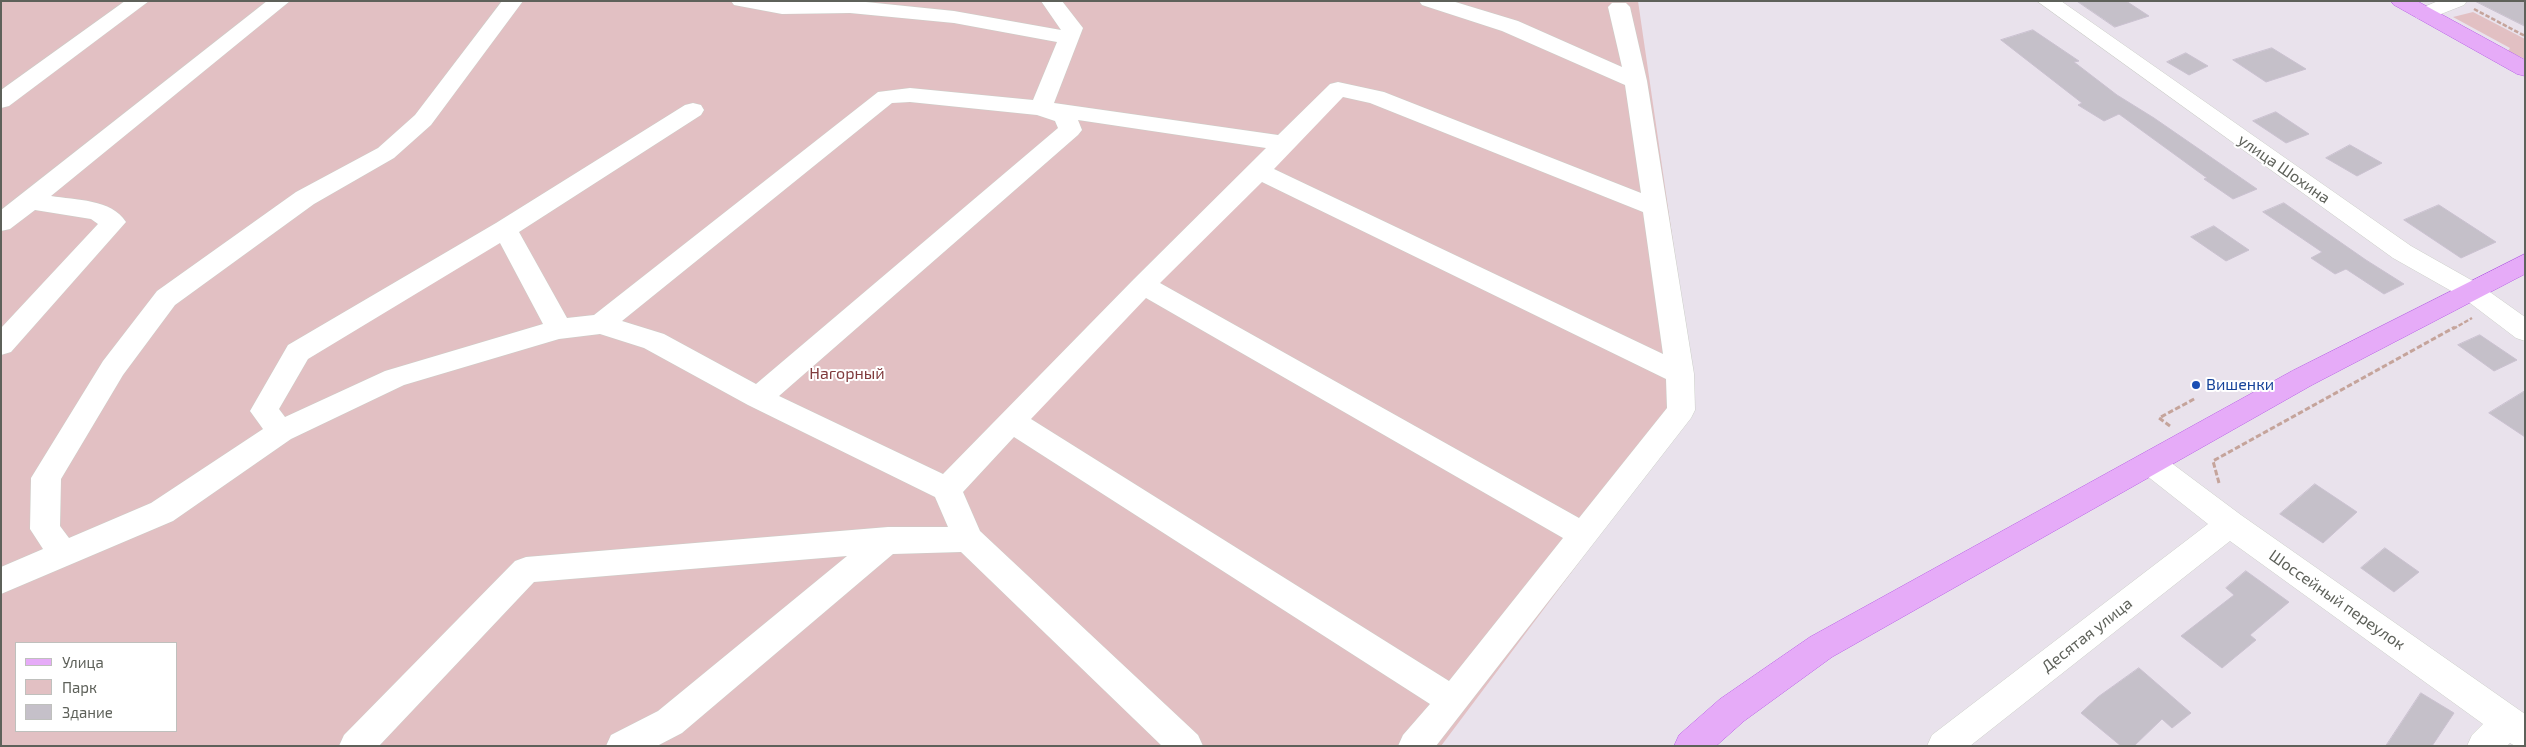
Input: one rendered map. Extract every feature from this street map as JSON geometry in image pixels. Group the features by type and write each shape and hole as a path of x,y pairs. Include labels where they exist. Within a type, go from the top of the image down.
{"main road":[{"path":"2401,1 2525,69"},
{"path":"2480,45 2525,64"},
{"path":"1691,746 1732,710 1821,647 2152,464 2302,378 2481,299 2525,263"}],"street":[{"path":"1,101 139,1"},
{"path":"1,223 280,1"},
{"path":"64,554 45,528 46,478 113,368 166,298 305,198 386,153 423,120 513,1"},
{"path":"742,1 782,8 850,7 954,17 1070,38"},
{"path":"1042,108 1070,38 1072,28 1051,1"},
{"path":"1429,1 1510,26 1636,81"},
{"name":"улица Шохина","path":"2047,1 2402,252 2481,299 2525,331"},
{"path":"2424,14 2462,3"},
{"path":"1415,746 1453,701 1681,410 1680,374 1653,207 1636,81 1619,7"},
{"path":"947,489 1143,285 1259,171 1283,143 1338,89 1376,97 1653,207"},
{"path":"600,324 886,97 910,95 1042,108 1283,143"},
{"path":"758,398 1070,130 1065,117 1042,108"},
{"path":"281,431 264,411 298,352 409,284 505,229 693,110"},
{"path":"1259,171 1680,374"},
{"path":"1,345 114,222 98,212 30,201"},
{"path":"505,229 559,329"},
{"path":"1143,285 1584,535"},
{"path":"1,581 162,512 281,431 395,378 559,329 600,324 654,341 758,398 947,489 968,539 1186,746"},
{"path":"1013,422 1453,701"},
{"name":"Шоссейный переулок","path":"2152,464 2230,524 2516,728"},
{"name":"Десятая улица","path":"1944,746 2230,524"},
{"path":"356,746 526,570 888,540 968,539"},
{"path":"624,746 670,722 888,540"},
{"path":"2484,746 2516,728"}],"path":[{"path":"2462,3 2525,36"},
{"path":"2230,524 2213,460 2481,299"}],"green space":[{"name":"Нагорный","path":"1,1 1638,1 1693,379 1691,413 1441,746 1,746"},
{"path":"2473,12 2525,39 2525,59 2508,51 2510,48 2453,17"}],"building":[{"path":"2077,1 2126,1 2149,16 2115,27"},
{"path":"2475,1 2525,1 2525,26"},
{"path":"2033,30 2079,61 2074,62 2117,95 2154,118 2257,189 2233,199 2119,114 2104,121 2078,105 2082,103 2001,40"},
{"path":"2272,48 2306,69 2266,82 2233,60"},
{"path":"2186,53 2208,66 2189,75 2167,62"},
{"path":"2276,112 2309,134 2286,143 2253,121"},
{"path":"2350,145 2382,163 2357,176 2326,158"},
{"path":"2284,203 2404,284 2384,294 2346,269 2335,274 2311,258 2322,252 2263,212"},
{"path":"2439,205 2496,242 2461,258 2404,220"},
{"path":"2214,226 2249,250 2226,261 2191,237"},
{"path":"2480,335 2517,360 2494,371 2458,345"},
{"path":"2525,391 2525,437 2489,413"},
{"path":"2315,484 2357,512 2323,543 2280,514"},
{"path":"2385,548 2419,572 2394,592 2361,568"},
{"path":"2246,571 2289,602 2250,635 2256,640 2222,668 2181,636 2234,595 2226,588"},
{"path":"2139,668 2191,713 2172,728 2162,719 2134,746 2121,746 2081,713 2098,697"},
{"path":"2421,693 2454,713 2432,746 2386,746"}],"place":[{"name":"Вишенки","path":"2196,385"}]}
